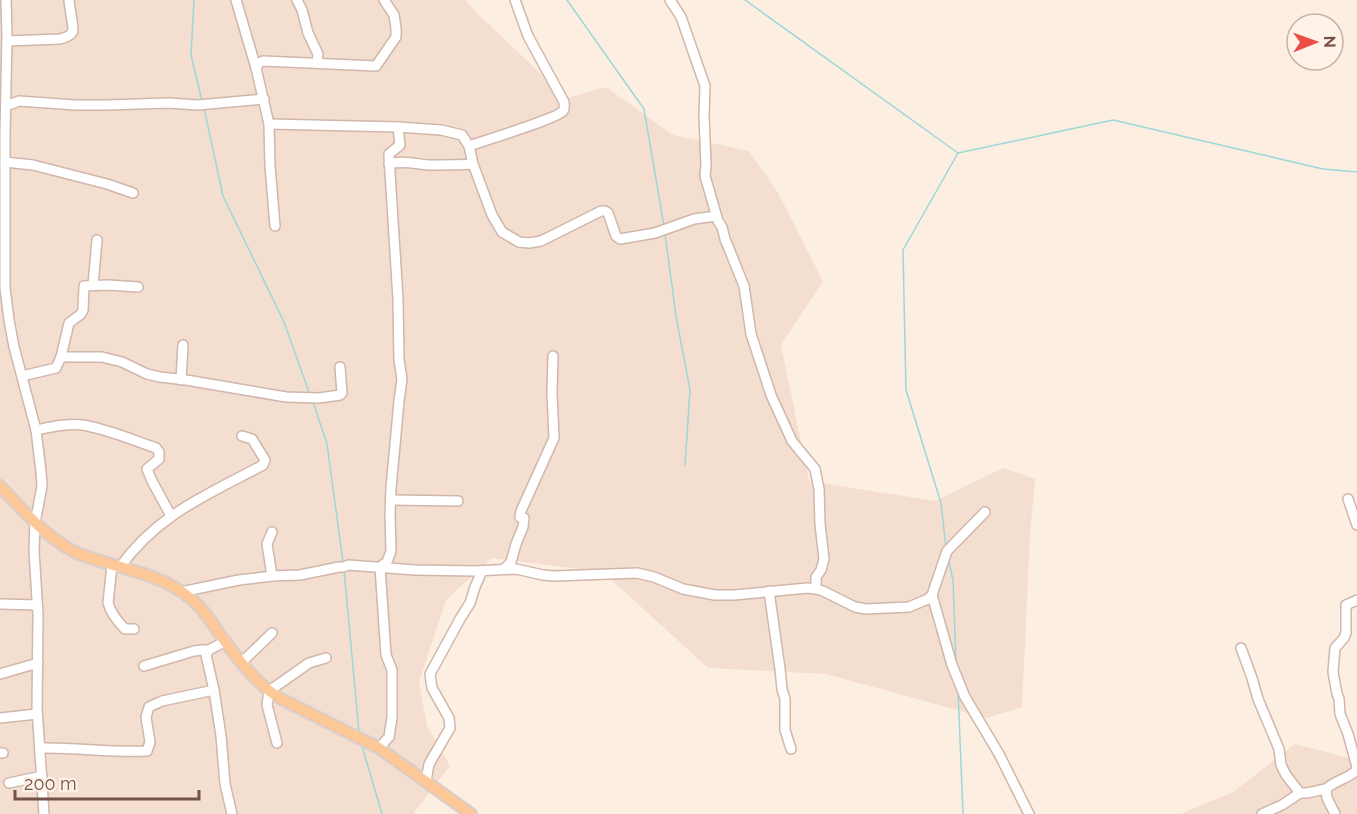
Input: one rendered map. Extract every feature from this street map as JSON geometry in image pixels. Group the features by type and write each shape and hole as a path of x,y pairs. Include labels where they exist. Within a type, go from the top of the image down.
{"main road":[{"path":"0,486 35,524 73,551 155,578 190,597 204,611 261,685 281,699 379,748 471,814"}],"street":[{"path":"6,0 5,288 12,335 36,429 42,486 35,524 34,551 38,605 38,714 44,814"},
{"path":"5,36 60,39 67,37 74,30 69,0"},
{"path":"236,0 256,68 269,124 275,226"},
{"path":"297,0 318,54 317,63"},
{"path":"256,68 263,61 376,66 396,37 394,15 384,0"},
{"path":"469,146 538,122 564,109 564,102 528,36 515,0"},
{"path":"670,0 681,17 705,86 705,176 716,216 744,286 751,334 771,395 786,430 814,469 819,489 824,559 822,570 816,578 816,589"},
{"path":"6,106 19,101 75,105 168,103 198,105 264,99"},
{"path":"269,124 399,127 441,130 462,135 469,146 473,164 492,215 502,232 519,242 541,241 600,211 608,213 616,236 620,239 654,233 694,219 716,216"},
{"path":"380,567 387,562 391,551 390,514 402,379 399,360 398,299 389,164 390,154 400,145 399,127"},
{"path":"5,162 33,165 133,193"},
{"path":"389,164 393,162 473,164"},
{"path":"93,285 98,240"},
{"path":"22,376 56,368 69,323 84,310 84,286 138,287"},
{"path":"0,335 12,335"},
{"path":"181,380 183,345"},
{"path":"61,357 102,357 160,377 286,398 319,398 340,395 342,393 340,366"},
{"path":"504,569 511,562 523,527 524,518 520,517 521,511 554,438 553,357"},
{"path":"36,429 83,425 156,448 159,452 159,459 147,469 171,516"},
{"path":"134,628 125,629 110,610 108,603 116,566 156,527 185,506 263,465 265,460 252,439 242,436"},
{"path":"1348,499 1357,525"},
{"path":"391,500 458,501"},
{"path":"181,591 213,584 300,574 348,565 415,570 516,569 554,576 637,573 654,576 683,589 715,595 808,588 823,591 855,607 866,609 909,607 919,604 932,595 946,551 984,512"},
{"path":"272,532 267,544 272,576"},
{"path":"379,748 389,736 392,717 392,670 387,655 380,567"},
{"path":"426,781 429,764 450,728 449,718 432,688 430,674 470,603 482,571"},
{"path":"769,591 785,699 785,730 791,749"},
{"path":"932,595 952,665 965,698 999,754 1029,814"},
{"path":"1240,648 1279,749 1281,765 1286,775 1300,793 1306,794 1326,789 1329,785 1356,771 1351,743 1340,714 1333,672 1335,648 1346,633 1346,605 1357,600"},
{"path":"0,604 38,605"},
{"path":"242,662 272,633"},
{"path":"144,666 194,651 209,650 226,641"},
{"path":"209,650 206,655 214,690 225,784 232,814"},
{"path":"277,743 267,705 269,691 309,663 326,658"},
{"path":"0,674 38,663"},
{"path":"40,748 147,751 150,742 146,717 149,707 162,701 214,690"},
{"path":"0,718 38,714"},
{"path":"407,768 429,764"},
{"path":"9,783 42,776"},
{"path":"1326,789 1335,814"},
{"path":"1262,814 1300,793"}],"shaded area":[{"path":"0,0 465,0 566,98 606,87 673,135 749,151 778,193 823,281 781,345 809,481 935,501 1003,468 1035,479 1030,535 1022,707 987,718 826,674 708,668 603,572 492,558 446,600 419,682 427,726 450,766 413,814 0,814"},
{"path":"1295,744 1357,760 1357,814 1181,814 1233,792"}],"waterway":[{"path":"194,0 191,55 202,101"},
{"path":"567,0 644,109 664,226"},
{"path":"745,0 958,153 1113,120 1323,169 1357,172"},
{"path":"204,108 223,196 284,322 310,395"},
{"path":"946,547 941,503 906,390 903,250 958,153"},
{"path":"665,234 676,316 690,390 685,465"},
{"path":"313,402 327,444 343,562"},
{"path":"949,561 953,581 956,663"},
{"path":"344,570 359,732"},
{"path":"958,689 963,814"},
{"path":"362,746 382,814"}]}
